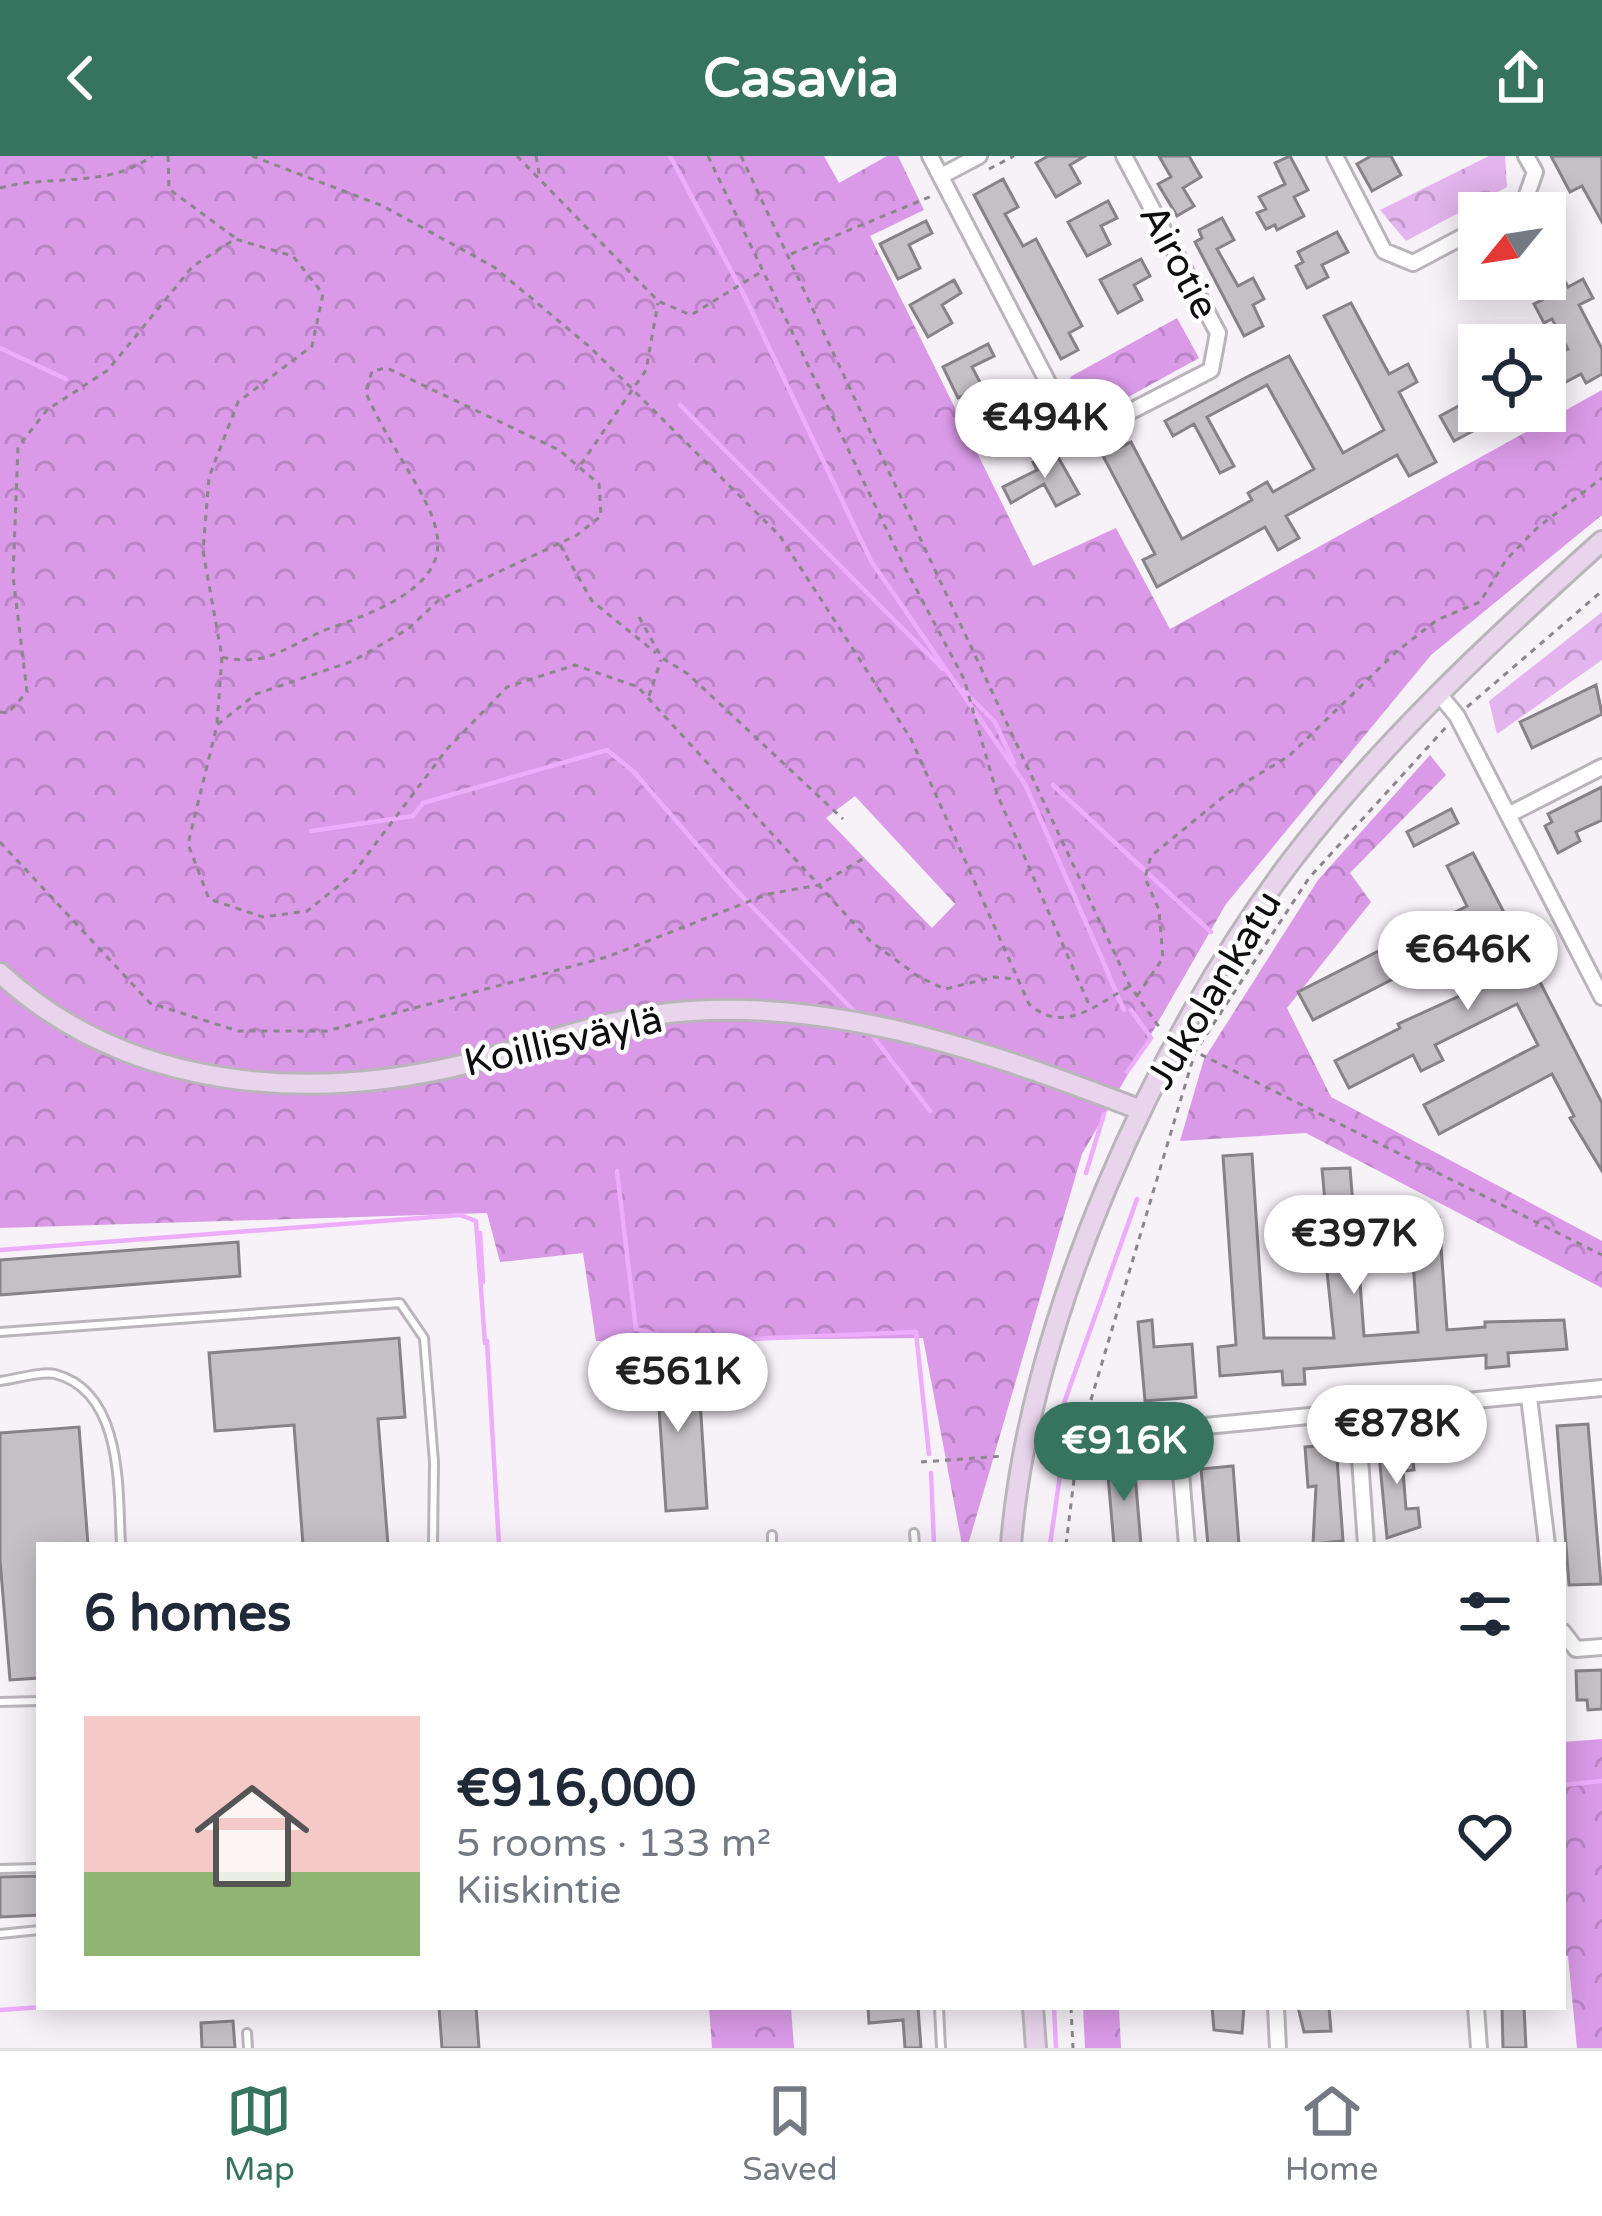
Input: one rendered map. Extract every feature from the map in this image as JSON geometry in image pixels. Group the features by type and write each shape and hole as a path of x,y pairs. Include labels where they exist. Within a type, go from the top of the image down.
{"main road":[{"name":"Jukolankatu","path":"1012,1542 1032,1430 1067,1288 1175,1041 1291,861 1439,694 1602,542"},
{"name":"Koillisväylä","path":"0,973 88,1035 144,1059 255,1084 363,1084 689,1011 777,1012 854,1021 953,1045 1141,1110"},
{"path":"1033,2010 1036,2048"}],"street":[{"path":"930,156 945,183 979,156"},
{"name":"Airotie","path":"945,183 1066,417 1096,429 1211,370 1218,333 1124,156"},
{"path":"1335,156 1384,250 1413,263 1458,240"},
{"path":"1526,156 1534,172 1528,192"},
{"path":"1439,694 1457,716 1596,971 1602,998"},
{"path":"1508,815 1602,767"},
{"path":"1032,1430 1080,1438 1177,1426 1358,1415 1602,1388"},
{"path":"1529,1397 1547,1542"},
{"path":"1358,1415 1366,1542"},
{"path":"1177,1426 1187,1542"},
{"path":"1566,1636 1576,1649 1602,1647"},
{"path":"1276,2010 1277,2048"},
{"path":"1476,2010 1479,2048"}],"lane":[{"path":"0,1332 400,1303 424,1338 434,1462 433,1542"},
{"path":"0,1381 54,1374 91,1395 116,1455 121,1542"},
{"path":"914,1533 915,1542"},
{"path":"0,1702 36,1701"},
{"path":"0,1869 36,1868"},
{"path":"0,1934 36,1930"},
{"path":"939,2010 941,2048"},
{"path":"247,2033 248,2048"}],"path":[{"path":"0,188 27,180 94,178 152,156"},
{"path":"168,156 169,189 235,239 293,256 322,295 312,346 238,402 209,476 202,551 222,657 217,725 188,844 209,899 262,917 307,911 352,875 447,749 508,686 574,665 638,687 869,940 919,977 945,989 994,977 1017,979"},
{"path":"253,156 383,206 494,267 634,390 792,555 910,740 1029,1004 1043,1017 1066,1021 1130,986"},
{"path":"517,156 658,301 691,315 763,271"},
{"path":"536,156 541,180"},
{"path":"708,156 964,679 997,794 1091,1008"},
{"path":"741,156 1130,986 1154,1025 1195,1052 1602,1255"},
{"path":"789,254 945,183"},
{"path":"0,712 8,713 27,692 13,576 18,447 47,410 108,370 193,266 235,239"},
{"path":"578,466 646,370 658,301"},
{"path":"217,725 256,694 353,661 408,629 439,600 560,544 601,516 599,484 560,450 387,368 372,371 365,393 383,432 426,492 434,518 437,541 426,581 396,604 249,664 222,657"},
{"path":"1136,998 1163,958 1159,910 1145,878 1151,856 1228,793 1289,756 1437,620 1480,602 1521,544 1602,478"},
{"path":"560,544 592,601 688,674 843,820"},
{"path":"1080,1438 1195,1052 1309,878 1457,716 1602,591"},
{"path":"639,617 662,658 648,699"},
{"path":"0,842 150,1003 238,1031 327,1031 608,956 768,894 819,885 864,858"},
{"path":"922,1462 1078,1451 1066,1542"},
{"path":"1070,2010 1073,2048"}],"green space":[{"path":"0,156 824,156 839,183 887,156 898,156 924,210 870,236 1033,566 1116,528 1170,629 1526,432 1566,432 1566,410 1602,390 1602,515 1431,655 1226,904 1082,1154 969,1542 961,1542 923,1338 596,1341 583,1253 500,1262 487,1213 0,1228","holes":["855,796 955,904 932,928 826,818"]},
{"path":"1489,156 1505,156 1507,187 1498,192 1458,192 1458,213 1406,241 1380,210"},
{"path":"1177,318 1199,358 1092,417 1070,377"},
{"path":"1602,612 1602,660 1497,734 1489,701"},
{"path":"1430,755 1446,775 1350,873 1371,902 1287,1008 1331,1097 1602,1241 1602,1288 1306,1133 1180,1141 1204,1059 1318,880"},
{"path":"1602,1739 1602,2048 1577,2048 1566,1956 1566,1742"},
{"path":"709,2010 791,2010 794,2048 712,2048"},
{"path":"1083,2010 1119,2010 1121,2048 1085,2048"}],"building":[{"path":"1048,156 1085,156 1070,165 1080,183 1056,197 1036,163"},
{"path":"1159,156 1189,156 1201,177 1183,188 1194,206 1177,216 1158,184 1171,177"},
{"path":"1290,156 1308,190 1294,197 1304,216 1277,230 1275,225 1266,229 1257,213 1266,209 1259,197 1285,184 1275,163"},
{"path":"1371,156 1391,156 1401,175 1372,191 1357,164"},
{"path":"1551,156 1602,156 1602,222 1582,186 1570,192"},
{"path":"1003,179 1018,207 1005,214 1023,246 1036,239 1082,326 1069,333 1078,350 1061,359 974,195"},
{"path":"1108,201 1117,218 1101,226 1110,244 1087,256 1068,222"},
{"path":"1222,218 1234,240 1217,249 1238,286 1253,278 1264,299 1253,305 1263,326 1244,336 1195,242 1202,238 1199,230"},
{"path":"926,221 932,233 909,245 920,268 898,279 880,244"},
{"path":"1337,232 1348,252 1322,265 1328,277 1307,288 1296,266 1303,262 1298,252"},
{"path":"1141,259 1150,276 1134,285 1142,300 1118,313 1100,280"},
{"path":"1583,279 1593,298 1579,305 1602,349 1602,374 1586,383 1581,374 1566,382 1566,324 1555,324 1552,319 1544,323 1534,304 1566,300 1566,283 1568,287"},
{"path":"954,280 961,293 942,305 952,323 928,337 910,305"},
{"path":"1351,303 1389,374 1408,364 1417,382 1399,392 1436,462 1409,476 1397,455 1286,516 1299,538 1278,550 1265,527 1157,587 1143,560 1155,554 1103,456 1131,442 1182,539 1252,500 1248,493 1267,482 1273,492 1314,469 1267,385 1207,417 1234,466 1220,473 1194,424 1173,436 1165,421 1289,356 1343,453 1384,430 1324,316"},
{"path":"988,344 994,356 972,367 982,386 958,398 943,367"},
{"path":"1018,402 1025,415 1002,427 1011,444 989,455 973,425"},
{"path":"1458,406 1458,432 1471,432 1454,441 1440,416"},
{"path":"1054,450 1079,494 1056,506 1044,484 1011,503 1003,487 1037,470 1033,462"},
{"path":"1596,685 1602,714 1532,748 1520,722"},
{"path":"1602,787 1602,820 1576,832 1580,841 1558,853 1545,826 1552,822 1548,814"},
{"path":"1451,809 1458,823 1414,846 1407,832"},
{"path":"1473,853 1510,924 1525,916 1536,937 1521,945 1602,1103 1602,1171 1570,1118 1574,1116 1552,1074 1439,1134 1424,1105 1538,1045 1517,1004 1435,1045 1443,1060 1421,1071 1413,1055 1349,1088 1335,1061 1400,1028 1398,1024 1499,978 1477,936 1313,1020 1298,992 1467,906 1447,866"},
{"path":"1252,1154 1264,1338 1334,1338 1322,1224 1327,1223 1322,1169 1350,1168 1354,1218 1369,1217 1371,1241 1357,1242 1364,1336 1418,1332 1410,1220 1439,1218 1447,1330 1485,1327 1485,1322 1564,1320 1567,1349 1508,1353 1509,1366 1486,1368 1486,1355 1304,1369 1305,1384 1283,1385 1282,1371 1220,1376 1218,1347 1236,1345 1223,1156"},
{"path":"238,1242 240,1276 0,1295 0,1260"},
{"path":"1152,1320 1154,1347 1192,1344 1196,1397 1145,1401 1138,1322"},
{"path":"399,1338 405,1417 378,1419 388,1542 303,1542 294,1425 215,1431 209,1353"},
{"path":"698,1370 707,1508 666,1511 658,1393 627,1395 625,1375"},
{"path":"1588,1424 1601,1584 1569,1585 1557,1426"},
{"path":"79,1427 88,1542 36,1542 36,1678 10,1680 0,1560 0,1433"},
{"path":"1411,1441 1414,1470 1403,1471 1406,1509 1418,1508 1420,1527 1387,1538 1378,1444"},
{"path":"1336,1445 1343,1541 1313,1542 1316,1486 1308,1487 1305,1447"},
{"path":"1134,1462 1141,1542 1114,1542 1107,1464"},
{"path":"1233,1466 1239,1542 1208,1542 1201,1469"},
{"path":"1602,1670 1602,1709 1588,1710 1587,1700 1577,1700 1576,1671"},
{"path":"36,1876 36,1915 0,1917 0,1877"},
{"path":"439,2010 476,2010 479,2048 442,2048"},
{"path":"868,2010 918,2010 921,2048 905,2048 903,2020 869,2023"},
{"path":"1212,2010 1244,2010 1242,2033 1214,2030"},
{"path":"1299,2010 1329,2010 1331,2031 1304,2032"},
{"path":"1502,2010 1524,2010 1526,2048 1503,2048"},
{"path":"233,2021 235,2048 202,2048 201,2023"}],"waterway":[{"path":"670,156 744,295 871,561 1025,784 1109,975"},
{"path":"0,348 66,379"},
{"path":"680,405 943,669"},
{"path":"963,690 995,722 1014,763"},
{"path":"311,831 413,816 423,803 607,750 634,772 735,889 856,1013"},
{"path":"1053,785 1211,932"},
{"path":"1109,976 1124,1010"},
{"path":"1127,1072 1151,1038 1131,1010"},
{"path":"872,1035 930,1111"},
{"path":"1086,1173 1104,1114"},
{"path":"617,1171 636,1329 683,1342 916,1332 929,1454"},
{"path":"1059,1417 1137,1199"},
{"path":"0,1250 460,1215 476,1221 485,1343"},
{"path":"480,1233 483,1282"},
{"path":"487,1341 499,1542"},
{"path":"1050,1542 1062,1461"},
{"path":"931,1473 934,1542"},
{"path":"1566,1785 1602,1781"},
{"path":"0,2010 36,2007"},
{"path":"1054,2010 1056,2048"}]}
